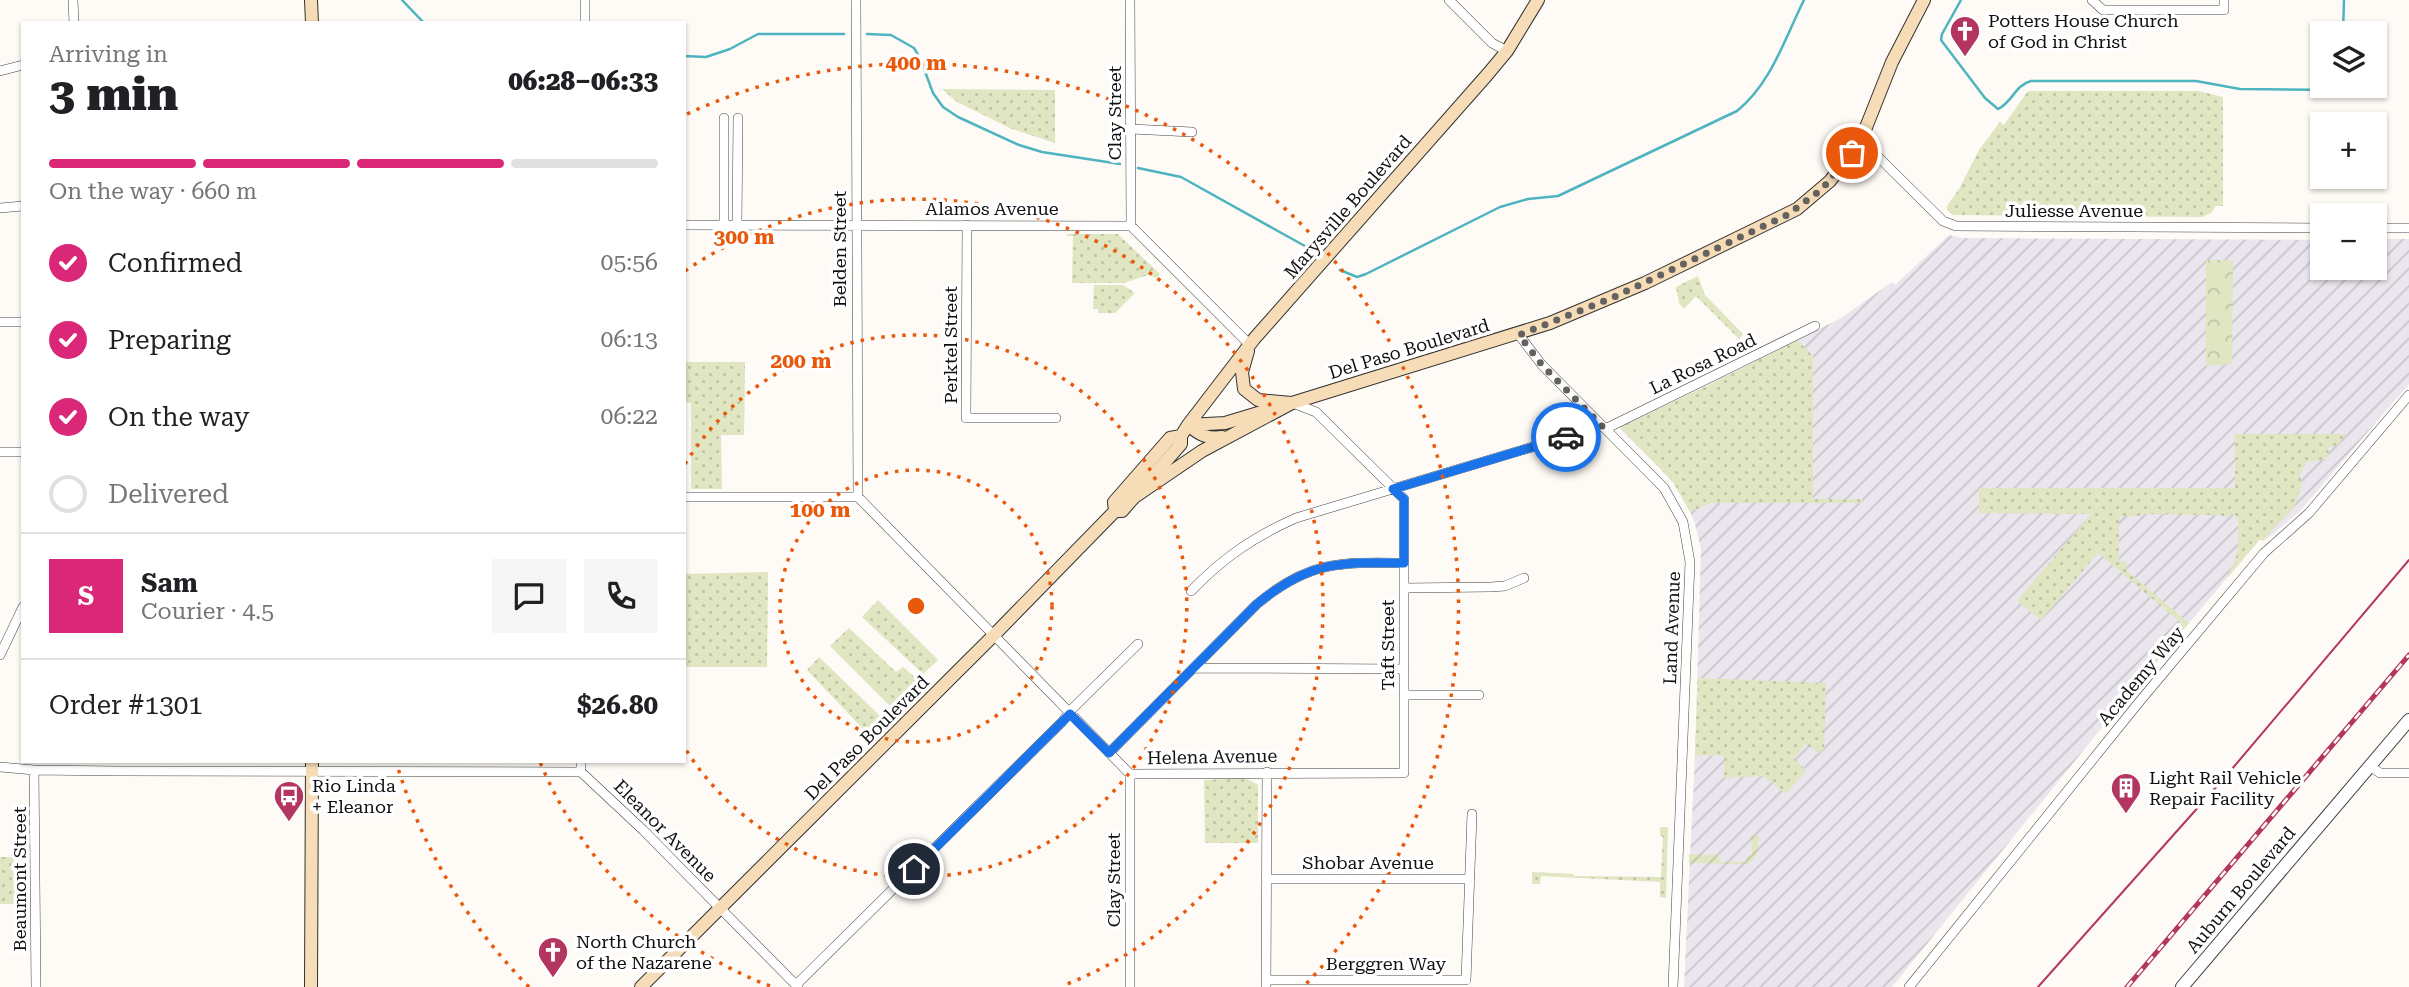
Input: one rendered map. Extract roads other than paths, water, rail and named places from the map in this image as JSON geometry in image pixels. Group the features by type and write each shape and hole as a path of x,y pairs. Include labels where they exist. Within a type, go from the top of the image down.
{"main road":[{"path":"311,0 312,21"},
{"name":"Marysville Boulevard","path":"1184,430 1181,443 1122,511 1115,511 1114,502 1170,438 1184,430 1250,345 1488,75 1507,51 1538,0"},
{"name":"Del Paso Boulevard","path":"1133,498 1226,437 1292,403 1519,335 1623,293 1805,204 1830,181 1861,140 1892,62 1924,0"},
{"path":"1250,345 1242,372 1244,389 1258,400 1292,403"},
{"path":"1184,430 1225,423 1292,403"},
{"path":"1184,430 1211,438 1226,437"},
{"name":"Del Paso Boulevard","path":"641,987 1115,511"},
{"path":"311,987 312,766"}],"street":[{"path":"73,0 74,21"},
{"path":"585,0 585,21"},
{"name":"Belden Street","path":"856,0 858,497"},
{"name":"Clay Street","path":"1129,0 1130,226"},
{"path":"1449,0 1492,43 1507,51"},
{"path":"2092,0 2103,10 2224,10 2224,0"},
{"path":"0,71 21,66"},
{"path":"724,118 724,225"},
{"path":"737,225 738,118"},
{"path":"1131,130 1192,132"},
{"path":"724,132 738,132"},
{"name":"Juliesse Avenue","path":"1861,140 1943,221 1956,226 2310,228"},
{"path":"0,208 21,206"},
{"name":"Alamos Avenue","path":"686,225 1130,226"},
{"name":"Perktel Street","path":"967,225 966,418 1056,418"},
{"path":"1130,226 1250,345"},
{"path":"2387,228 2409,228"},
{"path":"0,322 21,322"},
{"name":"La Rosa Road","path":"1191,591 1230,554 1273,528 1296,518 1603,428 1815,326"},
{"name":"Land Avenue","path":"1519,335 1542,365 1664,488 1683,522 1689,549 1673,987"},
{"name":"Academy Way","path":"1909,987 2144,696 2264,553 2309,513 2409,395"},
{"name":"Taft Street","path":"1292,403 1317,412 1404,499 1404,773"},
{"path":"0,452 21,452"},
{"path":"686,497 858,497"},
{"name":"Helena Avenue","path":"858,497 1130,774 1404,773"},
{"path":"1109,753 1257,604 1284,584 1333,564 1404,563"},
{"path":"1404,588 1491,587 1512,584 1524,578"},
{"path":"0,655 21,611"},
{"path":"797,986 1138,644"},
{"path":"1194,668 1404,668"},
{"path":"1404,695 1479,695"},
{"name":"Auburn Boulevard","path":"2182,987 2409,720"},
{"path":"0,768 34,770 128,766 312,766 581,772 581,763"},
{"path":"2370,766 2380,773 2409,773"},
{"name":"Beaumont Street","path":"34,770 36,987"},
{"name":"Eleanor Avenue","path":"581,772 643,830 797,986"},
{"path":"1266,983 1267,772"},
{"name":"Clay Street","path":"1130,774 1130,987"},
{"name":"Berggren Way","path":"1266,983 1466,980 1472,814"},
{"name":"Shobar Avenue","path":"1266,879 1470,878"}],"waterway":[{"path":"402,0 422,21"},
{"path":"1340,270 1357,277 1366,274 1500,207 1528,199 1558,196 1737,111 1749,100 1768,74 1804,0"},
{"path":"1961,0 1941,40 1985,98 1998,109 2007,103 2021,86 2031,81 2196,81 2240,89 2310,90"},
{"path":"2343,21 2344,0"},
{"path":"686,56 706,57 730,49 758,34 844,34"},
{"path":"867,34 891,35 914,48 933,93 943,107 958,117 1019,145 1042,152 1120,164"},
{"path":"1138,168 1181,177 1312,250"}],"tram line":[{"path":"2038,987 2226,776 2409,560"}],"railway":[{"path":"2127,987 2409,655"}],"place":[{"name":"Potters House Church of God in Christ","path":"1965,58"},
{"name":"Light Rail Vehicle Repair Facility","path":"2126,815"},
{"name":"Rio Linda + Eleanor","path":"289,823"},
{"name":"North Church of the Nazarene","path":"553,979"}]}
